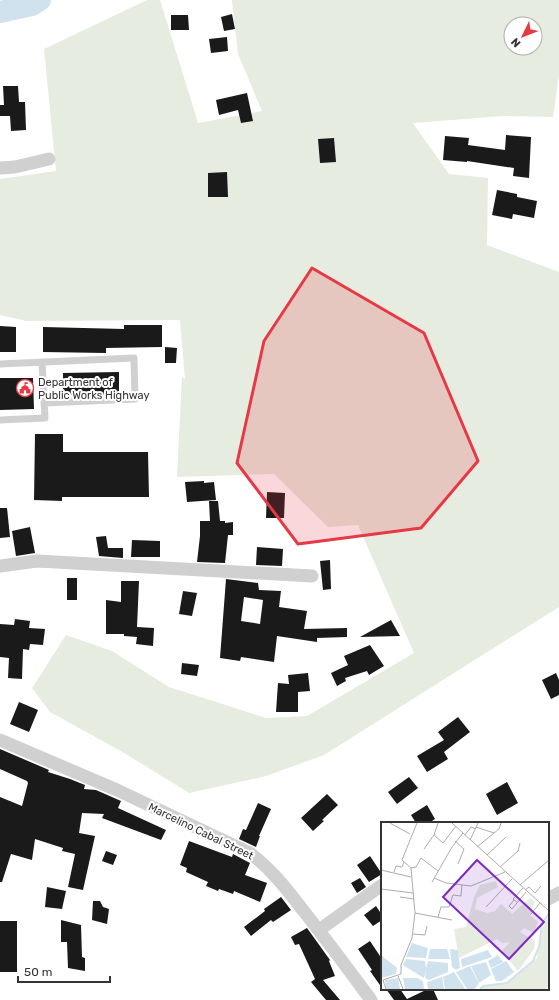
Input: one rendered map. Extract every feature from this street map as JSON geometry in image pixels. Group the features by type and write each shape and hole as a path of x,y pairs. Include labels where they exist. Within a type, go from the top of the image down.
{"street":[{"path":"0,168 15,167 49,159"},
{"path":"0,566 37,561 312,576"},
{"name":"Marcelino Cabal Street","path":"0,740 116,790 250,853 276,875 371,1000"},
{"path":"319,930 381,886"},
{"path":"549,899 559,894"}],"lane":[{"path":"0,364 134,358 135,398 44,403"},
{"path":"0,420 45,418 42,362"}],"highlighted area":[{"path":"312,268 424,333 478,461 421,528 298,544 237,463 264,341"}],"shaded area":[{"path":"147,0 160,0 198,123 262,111 238,54 232,0 559,0 559,74 553,117 504,116 413,123 449,174 488,178 487,245 559,272 559,607 324,755 266,776 189,793 126,754 50,712 32,688 66,635 112,651 169,687 266,718 307,716 414,653 358,525 328,527 274,474 177,477 182,377 185,379 180,320 26,321 0,315 0,179 56,171 44,49"}],"building":[{"path":"232,14 235,29 224,31 221,17"},
{"path":"171,15 188,15 189,30 171,30"},
{"path":"227,37 228,51 211,53 209,39"},
{"path":"3,86 18,86 19,102 25,102 26,130 11,131 10,116 0,116 0,105 4,105"},
{"path":"247,93 253,121 241,123 238,110 219,115 216,100"},
{"path":"506,135 531,137 529,178 513,176 514,168 467,161 443,160 445,136 469,138 468,145 505,150"},
{"path":"334,138 336,162 320,163 318,139"},
{"path":"227,172 228,197 208,197 208,173"},
{"path":"497,190 517,194 517,197 537,201 534,218 513,214 512,219 492,215"},
{"path":"124,325 162,325 162,347 106,348 106,353 43,352 43,327 124,329"},
{"path":"0,326 16,327 16,352 0,352"},
{"path":"165,347 177,348 176,363 165,363"},
{"path":"119,372 119,395 63,395 63,373"},
{"path":"0,378 33,378 34,409 0,410"},
{"path":"35,434 63,434 63,452 148,452 149,497 62,497 62,501 34,500"},
{"path":"204,481 204,483 214,482 216,500 187,502 185,482"},
{"path":"267,492 285,493 284,518 266,518"},
{"path":"209,501 218,501 220,521 225,521 225,523 233,522 233,535 228,535 225,563 197,562 200,521 210,521"},
{"path":"0,508 7,508 10,537 0,538"},
{"path":"30,527 35,553 16,556 12,531"},
{"path":"106,536 108,548 123,548 123,558 99,556 96,537"},
{"path":"132,540 160,541 160,557 131,557"},
{"path":"257,547 283,549 282,566 256,565"},
{"path":"330,560 331,589 323,590 320,561"},
{"path":"67,578 77,578 77,600 67,600"},
{"path":"226,579 258,583 259,590 281,591 279,607 307,611 304,629 347,628 347,637 317,638 317,642 277,636 274,662 241,657 240,661 220,658","holes":["244,597 263,600 260,624 241,621"]},
{"path":"121,581 139,581 137,627 154,628 153,646 136,644 137,637 124,636 124,634 106,634 106,600 121,602"},
{"path":"183,591 197,593 192,616 179,614"},
{"path":"15,619 30,621 29,628 45,629 43,645 30,644 29,650 23,649 22,679 8,678 9,658 0,657 0,624 14,625"},
{"path":"391,620 400,636 360,637"},
{"path":"370,645 384,666 369,675 367,671 345,678 346,681 337,686 331,673 348,665 344,656"},
{"path":"182,663 199,665 197,676 181,674"},
{"path":"308,673 310,691 298,692 298,712 276,712 278,683 289,684 288,675"},
{"path":"556,673 559,680 559,695 551,699 542,680"},
{"path":"19,702 38,710 29,732 10,724"},
{"path":"458,717 470,732 444,752 448,759 427,772 417,756 444,740 438,732"},
{"path":"0,749 49,770 48,772 85,785 84,789 96,790 121,801 118,808 166,830 161,840 102,818 104,814 82,813 79,833 95,836 83,890 68,887 75,854 62,851 63,848 35,839 32,860 11,854 2,882 0,882 0,797 22,806 28,783 27,781 0,769"},
{"path":"409,777 418,788 397,804 388,792"},
{"path":"507,782 518,803 497,815 486,794"},
{"path":"327,794 338,805 313,831 301,818"},
{"path":"258,803 271,809 259,836 256,847 239,839 243,829 246,830"},
{"path":"427,805 435,819 430,822 415,822 411,815"},
{"path":"189,841 232,857 233,854 250,863 245,875 267,883 260,902 234,891 233,894 219,889 218,891 206,886 208,882 186,872 187,868 180,865"},
{"path":"106,851 117,855 113,865 102,861"},
{"path":"370,856 381,875 369,882 357,865"},
{"path":"360,878 366,887 357,893 351,883"},
{"path":"47,887 66,891 62,909 45,907"},
{"path":"281,897 291,910 273,922 271,920 251,936 244,927 265,911 264,909"},
{"path":"93,901 100,901 103,907 109,909 107,924 92,920"},
{"path":"376,906 381,914 381,921 373,926 364,915"},
{"path":"61,920 81,925 82,957 85,958 85,971 68,968 67,942 61,942"},
{"path":"0,921 17,921 17,972 0,972"},
{"path":"307,928 330,960 329,961 335,976 323,980 340,1000 326,1000 311,982 315,979 299,944 295,945 291,937"},
{"path":"370,941 381,958 381,987 370,971 372,970 358,949"},
{"path":"387,990 401,990 407,999 426,990 433,990 438,1000 394,1000"}],"waterway":[{"path":"0,12 32,5 40,0"}],"place":[{"name":"Department of Public Works Highway","path":"25,388"}]}
